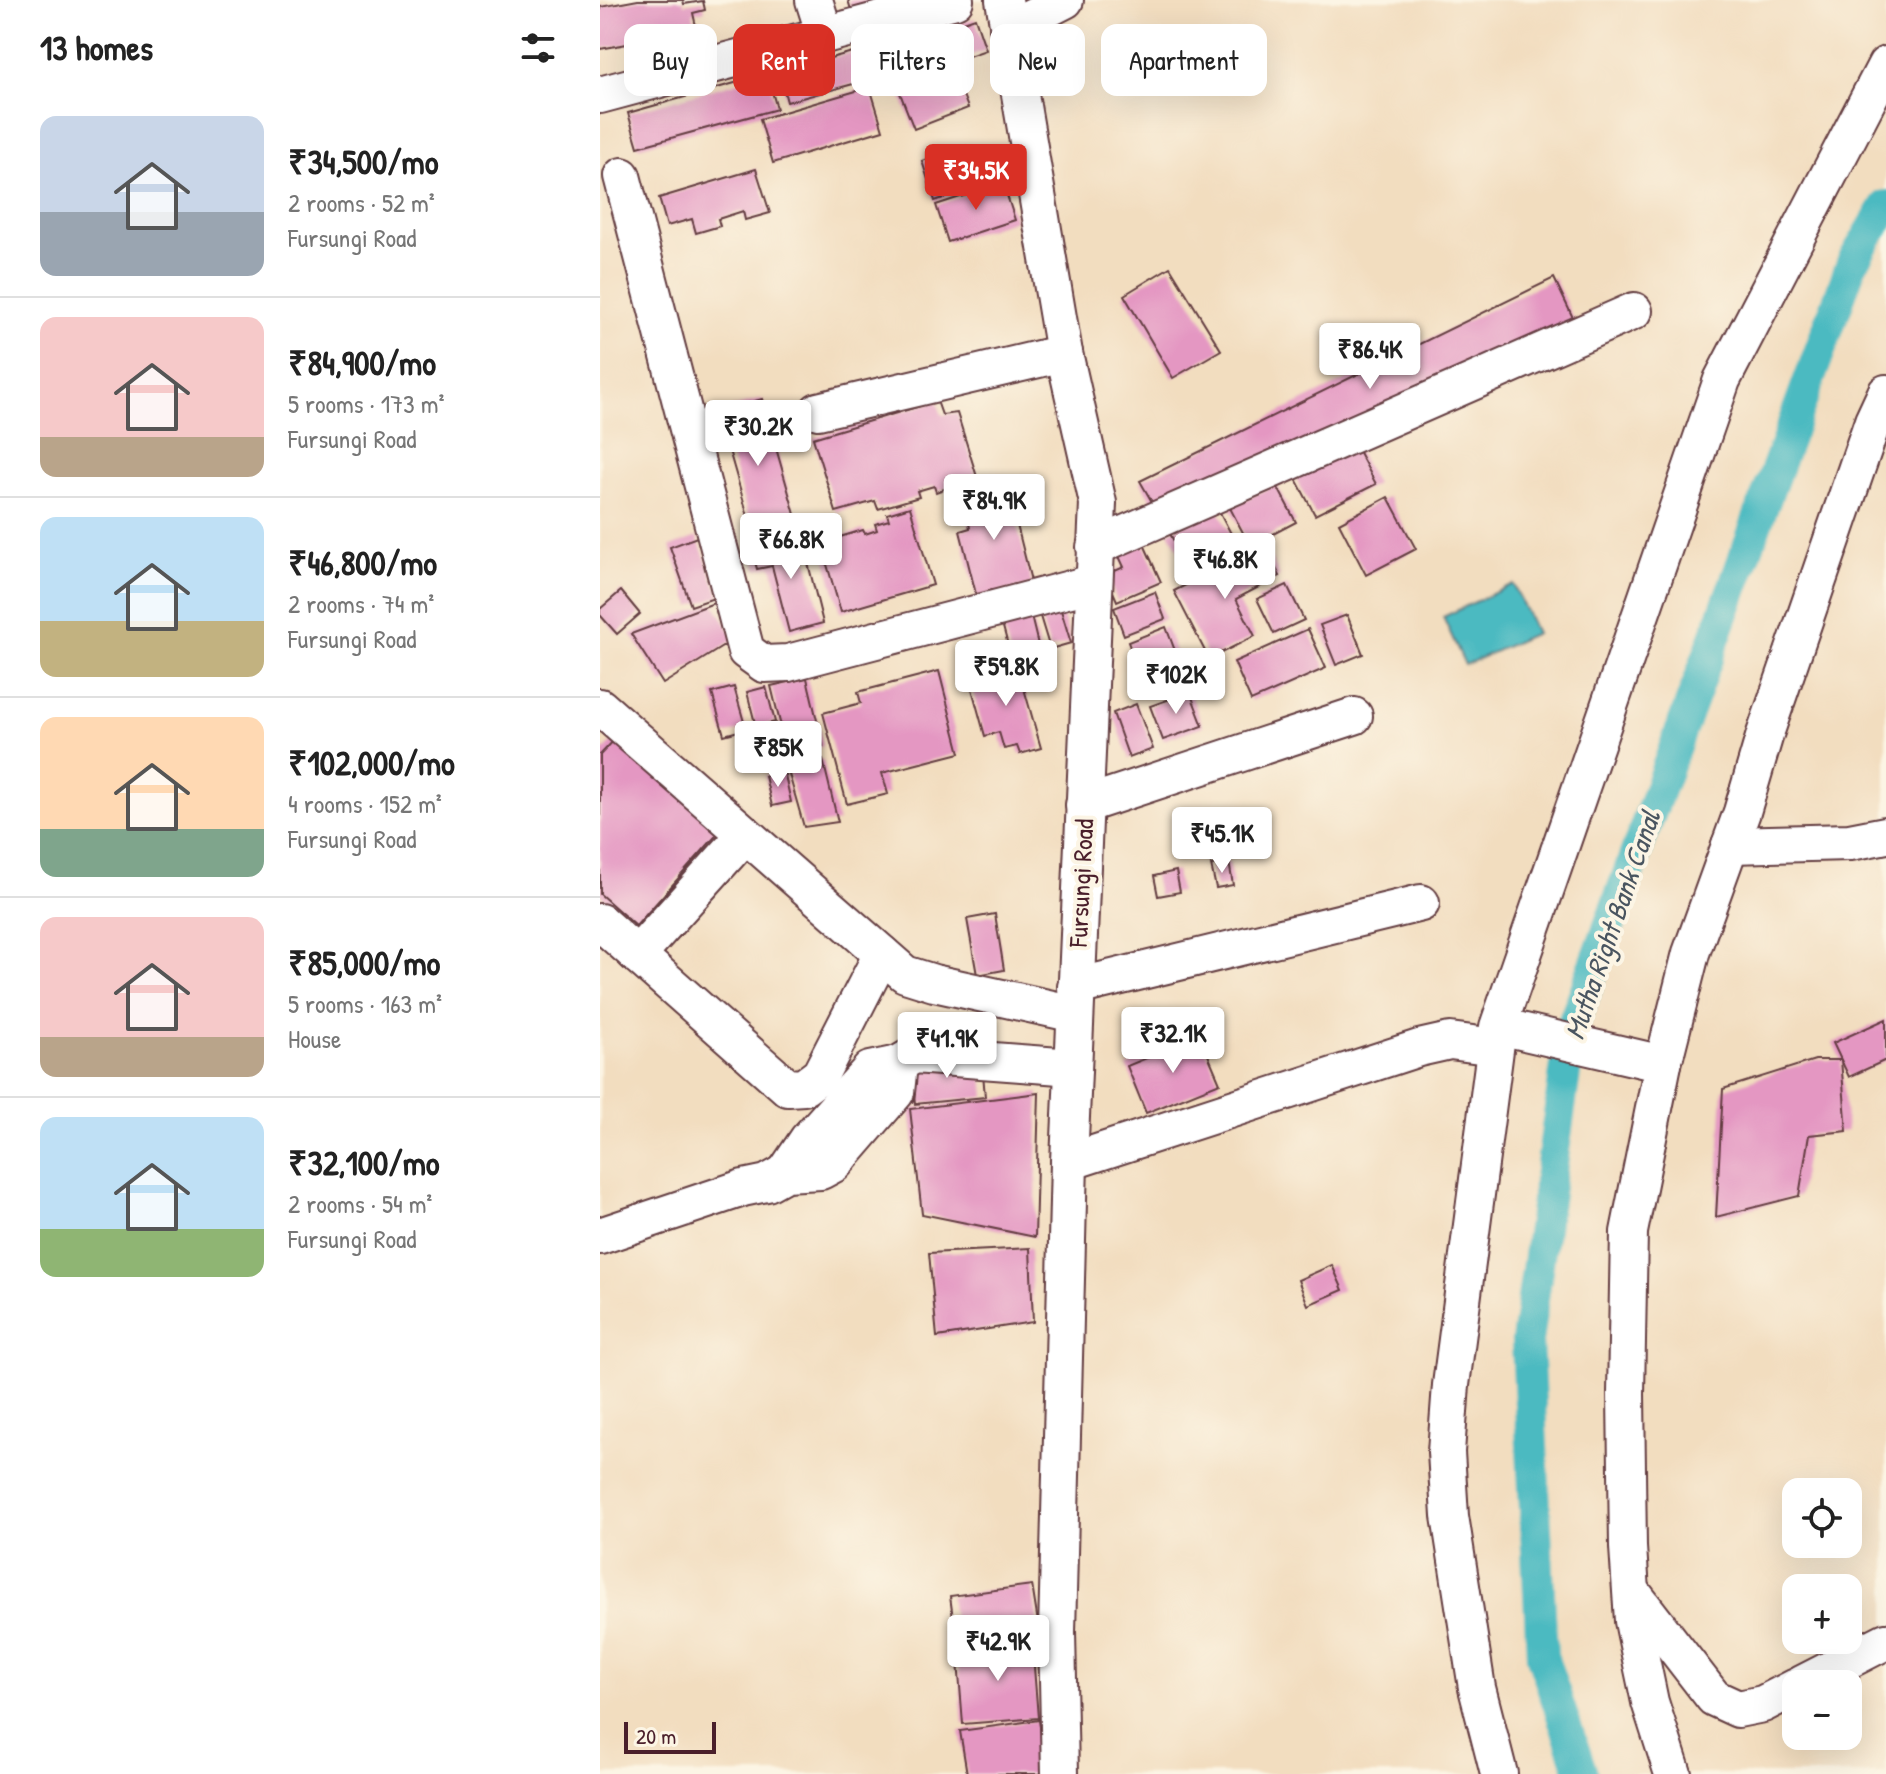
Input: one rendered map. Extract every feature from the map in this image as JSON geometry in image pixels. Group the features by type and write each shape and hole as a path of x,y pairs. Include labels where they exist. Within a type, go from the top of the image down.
{"street":[{"path":"814,0 822,24"},
{"path":"835,32 955,0"},
{"path":"1006,15 1065,0"},
{"name":"Fursungi Road","path":"1006,15 1064,353 1098,503 1069,1162 1057,1632 1060,1774"},
{"path":"600,95 733,60"},
{"path":"1499,1774 1477,1688 1450,1516 1446,1452 1451,1385 1505,1035 1722,380 1886,65"},
{"path":"622,176 746,651 764,664 788,663 1093,583"},
{"path":"1095,547 1634,311"},
{"path":"818,411 1064,353"},
{"path":"1673,1774 1650,1702 1633,1621 1626,1394 1629,1232 1653,1062 1873,421 1886,393"},
{"path":"600,707 905,974 934,983 1076,1000 1421,903"},
{"path":"1084,805 1354,716"},
{"path":"637,955 745,835"},
{"path":"1730,845 1850,842 1886,835"},
{"path":"600,922 788,1088 804,1087 820,1075 882,954"},
{"path":"1069,1162 1419,1048 1450,1041 1505,1035 1653,1062"},
{"path":"600,1236 743,1188 767,1183 785,1173 821,1171 834,1164 896,1092 899,1064 914,1055 1073,1067"},
{"path":"1632,1592 1714,1698 1738,1709 1763,1704 1782,1694"},
{"path":"1829,1670 1886,1641"}],"water":[{"path":"1513,584 1536,633 1465,665 1443,617"}],"building":[{"path":"638,0 683,0 684,4 703,1 705,10 693,13 695,24 624,24 624,45 600,49 600,7"},
{"path":"848,0 885,0 852,13"},
{"path":"975,18 986,50 974,54 974,24 958,24"},
{"path":"851,52 851,85 835,89 835,57"},
{"path":"733,84 733,96 773,96 777,109 638,147 628,113 689,96 717,96 717,88"},
{"path":"851,93 851,96 873,96 883,130 773,163 760,119"},
{"path":"785,96 809,96 787,102"},
{"path":"901,96 963,96 968,108 914,129"},
{"path":"966,146 972,165 1001,155 1008,176 935,201 922,161"},
{"path":"756,169 770,213 745,220 743,211 718,219 720,226 696,233 692,219 667,226 659,198"},
{"path":"1003,183 1015,220 948,242 936,205"},
{"path":"1170,267 1221,350 1173,378 1124,295"},
{"path":"1554,278 1575,322 1156,509 1140,481"},
{"path":"762,399 798,525 754,537 718,412"},
{"path":"937,401 942,415 957,413 977,477 936,492 934,486 917,491 919,497 878,509 875,501 836,512 813,438"},
{"path":"1355,445 1376,484 1315,515 1295,477"},
{"path":"1006,481 1032,585 977,598 960,531 970,528 962,492"},
{"path":"1276,484 1296,522 1250,546 1230,508"},
{"path":"1388,497 1416,549 1366,575 1339,523"},
{"path":"910,507 933,585 841,612 818,534 837,528 840,537 863,530 865,534 877,530 875,524 889,520 887,514"},
{"path":"1217,507 1237,545 1190,571 1169,532"},
{"path":"801,535 823,623 789,632 772,566 757,569 751,547"},
{"path":"697,537 720,596 691,606 670,547"},
{"path":"1143,542 1161,582 1117,601 1106,575 1124,567 1118,554"},
{"path":"1264,545 1280,576 1236,599 1255,636 1209,659 1174,591"},
{"path":"1287,585 1304,620 1274,634 1257,599"},
{"path":"621,591 640,614 617,634 600,615 600,609"},
{"path":"1155,592 1165,619 1124,635 1114,608"},
{"path":"714,603 735,639 663,684 631,634"},
{"path":"1060,607 1071,643 1050,649 1039,613"},
{"path":"1347,615 1363,654 1336,665 1320,625"},
{"path":"1031,616 1040,653 1012,660 1002,623"},
{"path":"1166,627 1180,664 1142,679 1128,642"},
{"path":"1308,629 1326,668 1251,701 1234,662"},
{"path":"1017,664 1041,748 1020,754 1017,746 1004,749 999,732 985,736 969,678"},
{"path":"939,671 960,753 882,773 888,794 847,804 823,713 861,703 858,692"},
{"path":"807,678 823,746 788,755 771,686"},
{"path":"734,687 746,729 724,735 712,693"},
{"path":"766,687 775,722 756,727 747,692"},
{"path":"1190,692 1203,726 1163,740 1150,706"},
{"path":"1136,704 1153,749 1129,758 1113,713"},
{"path":"769,729 779,765 760,770 750,734"},
{"path":"618,736 722,829 636,926 600,894 600,755"},
{"path":"785,760 823,760 838,822 804,827"},
{"path":"784,771 791,802 772,806 765,776"},
{"path":"1229,862 1233,885 1216,888 1211,865"},
{"path":"1176,871 1180,892 1158,896 1154,876"},
{"path":"995,914 1004,970 977,975 967,919"},
{"path":"1886,1019 1886,1060 1849,1077 1833,1043"},
{"path":"1200,1036 1220,1083 1146,1113 1127,1066"},
{"path":"911,1059 982,1061 985,1097 915,1104"},
{"path":"1815,1060 1841,1060 1847,1131 1809,1135 1799,1196 1716,1217 1723,1089"},
{"path":"1039,1093 1035,1237 922,1214 910,1109"},
{"path":"1030,1248 1033,1322 937,1337 929,1253"},
{"path":"1332,1265 1343,1290 1308,1305 1298,1280"},
{"path":"1032,1585 1039,1629 956,1641 950,1596"},
{"path":"1032,1642 1038,1718 963,1724 957,1648"},
{"path":"1039,1720 1047,1774 967,1774 960,1731"}],"waterway":[{"name":"Mutha Right Bank Canal","path":"1582,1774 1542,1656 1527,1341 1571,1030 1852,263 1886,206"}]}
